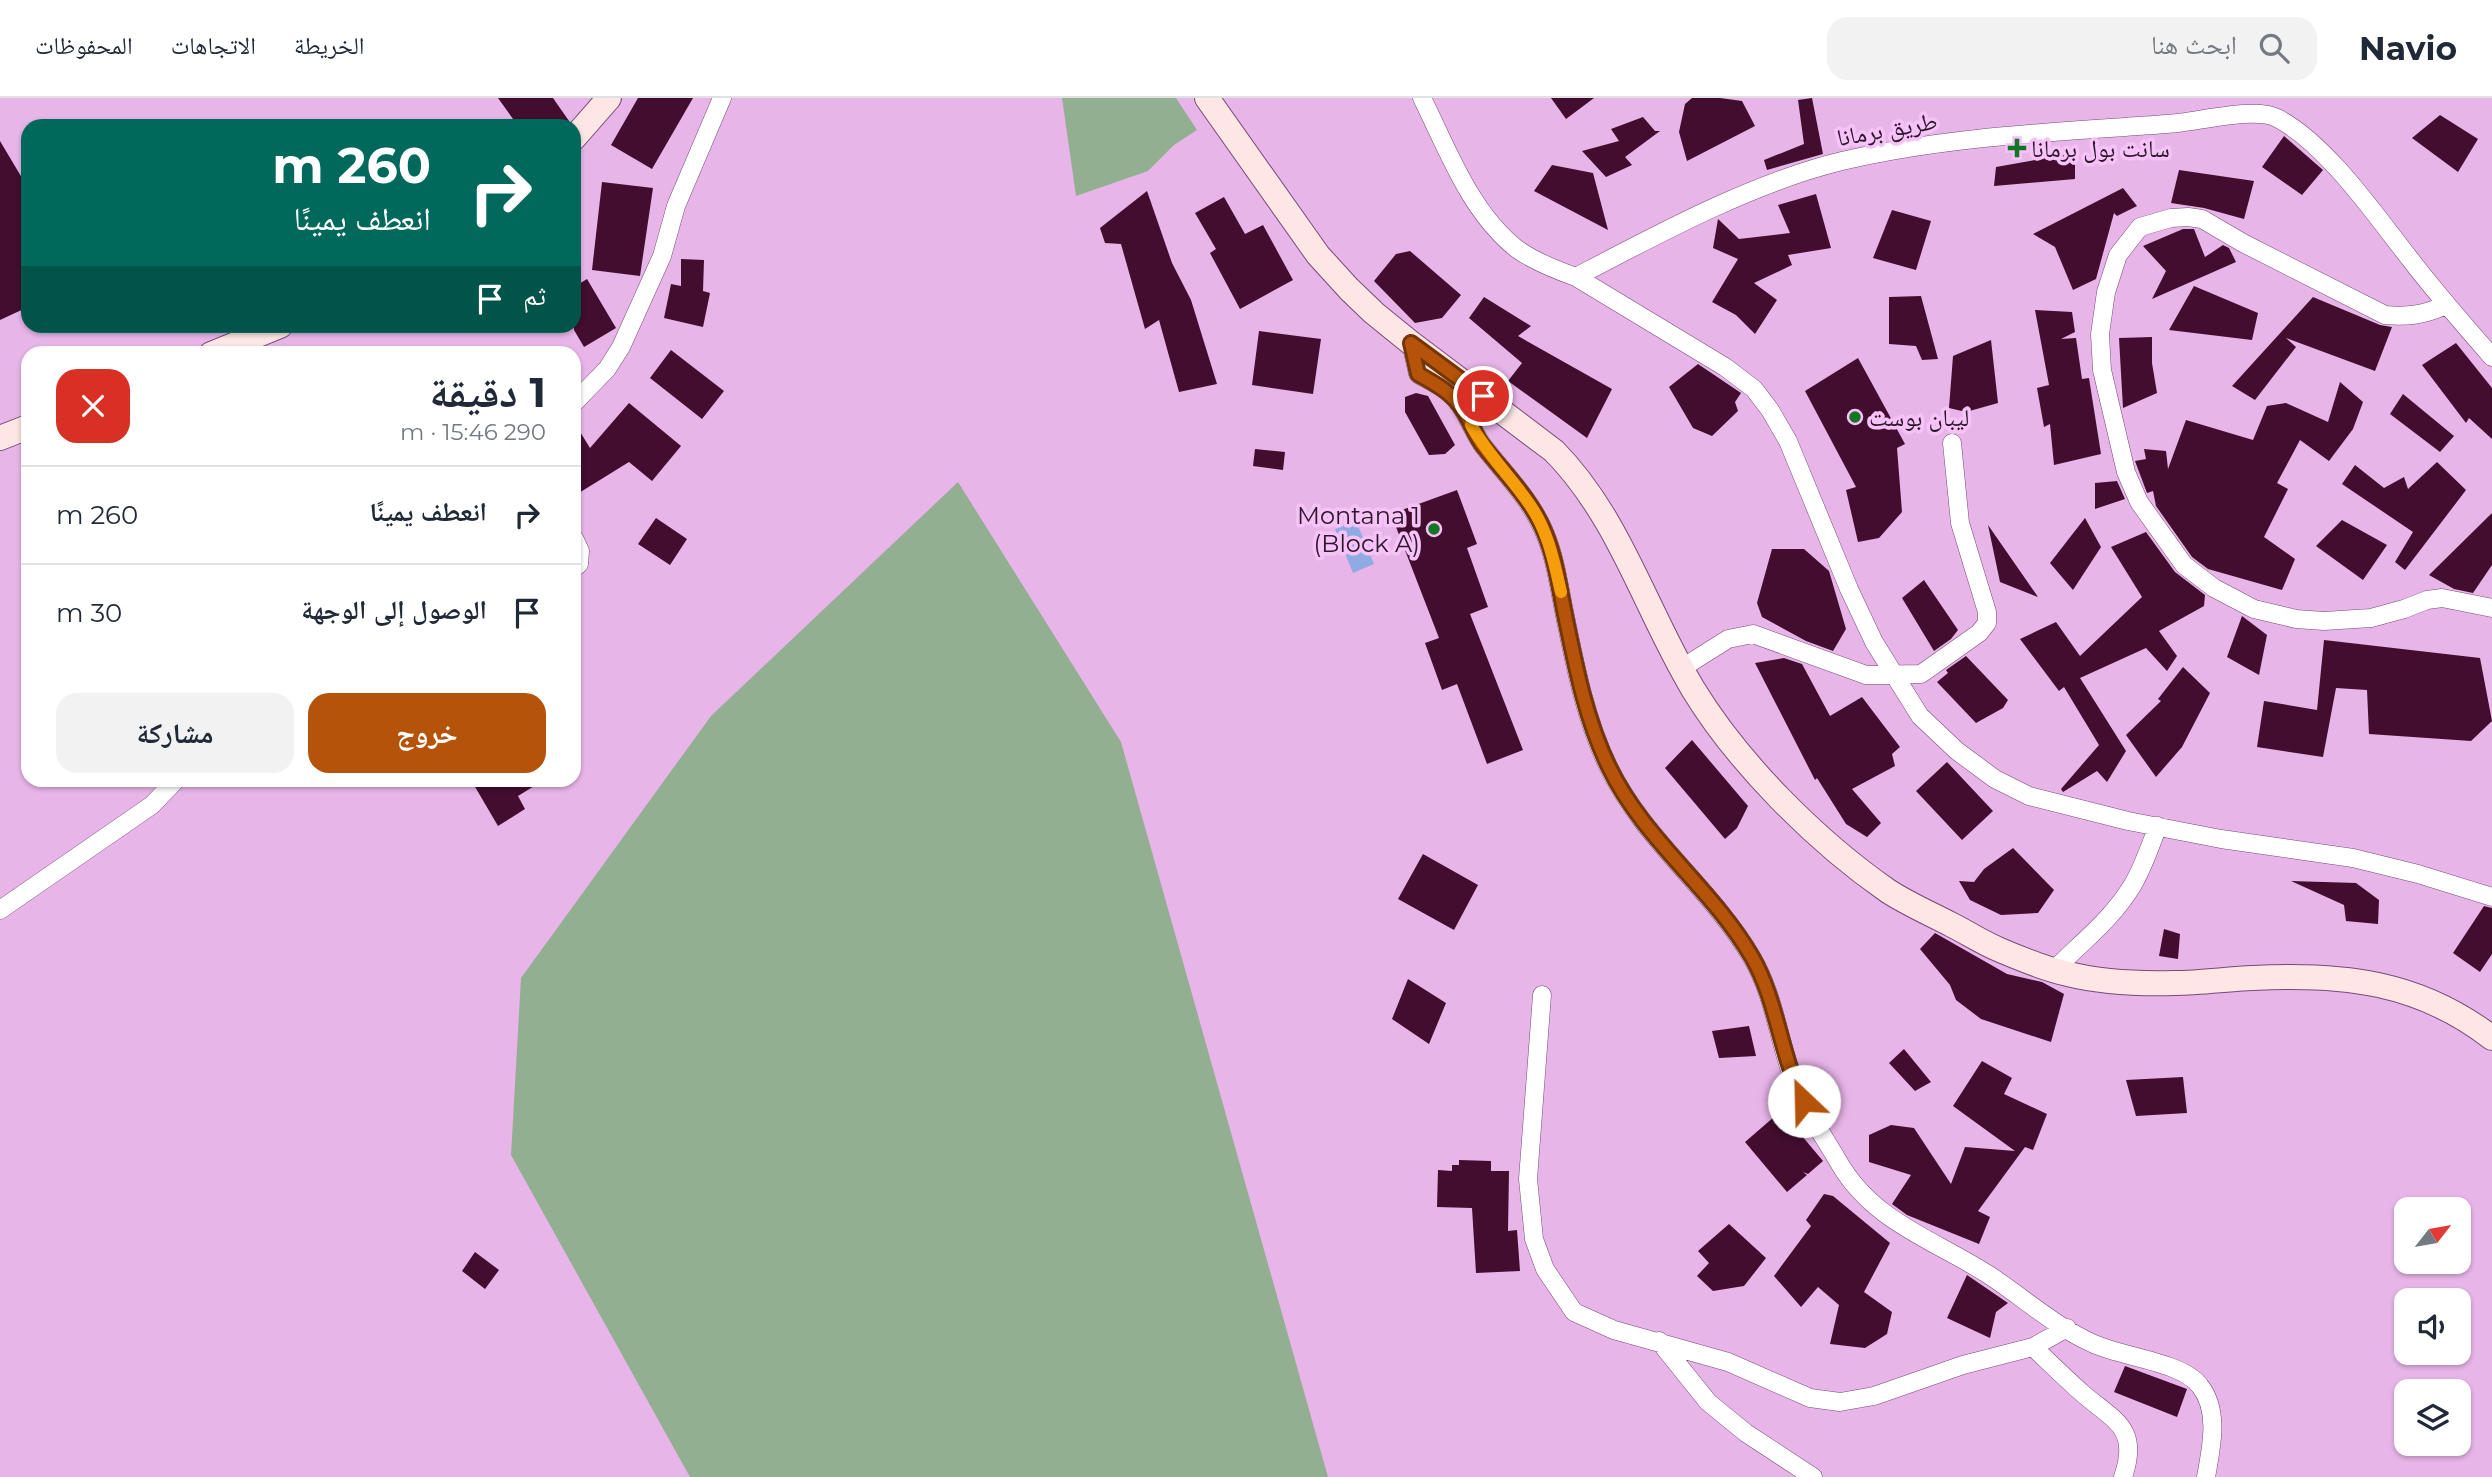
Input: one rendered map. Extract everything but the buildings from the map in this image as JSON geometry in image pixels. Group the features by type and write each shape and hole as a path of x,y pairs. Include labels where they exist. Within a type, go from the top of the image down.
{"main road":[{"path":"581,130 609,98"},
{"path":"1206,98 1318,255 1374,313 1554,451 1574,470 1611,525 1693,689 1732,744 1766,783 1836,852 1891,892 1998,949 2068,975 2175,984 2315,977 2360,981 2391,986 2422,996 2492,1038"},
{"path":"231,346 263,333"},
{"path":"0,438 21,430"}],"street":[{"path":"581,396 607,369 621,347 662,256 676,206 722,98"},
{"path":"1422,98 1464,183 1487,219 1517,249 1549,268 1576,277 1725,367 1754,389 1788,441 1849,589 1874,642 1895,676 1920,716 1958,751 1995,779 2029,796 2221,839 2353,858 2418,874 2492,897"},
{"name":"طريق برمانا","path":"1576,277 1636,245 1745,195 1839,162 1913,146 2016,135 2186,123 2246,113 2274,116 2291,126 2327,159 2359,194 2446,305 2492,356"},
{"path":"2446,305 2426,314 2405,317 2385,315 2243,243 2202,219 2188,217 2157,221 2140,228 2118,255 2106,292 2100,334 2102,370 2126,472 2139,502 2184,565 2214,587 2255,609 2296,619 2324,621 2371,618 2427,600 2442,598 2492,608"},
{"path":"1411,343 1418,374 1448,392 1462,408 1482,444 1531,507 1545,531 1555,564 1584,698 1596,738 1609,768 1630,806 1735,931 1754,959 1768,990 1793,1081 1845,1175 1894,1222 1977,1268 2043,1316 2106,1349 2171,1367 2188,1375 2201,1386 2210,1408 2213,1440 2206,1477"},
{"path":"1682,668 1728,639 1753,634 1866,675 1922,674 1979,633 1987,623 1986,601 1960,523 1952,443"},
{"path":"0,910 152,805 169,787"},
{"path":"2054,970 2103,924 2119,905 2132,886 2158,826"},
{"path":"1542,995 1528,1178 1534,1239 1545,1269 1574,1312 1614,1330 1728,1362 1810,1398 1840,1402 1874,1396 1963,1365 2033,1347 2067,1328"},
{"path":"1659,1341 1708,1402 1746,1433 1813,1477"},
{"path":"2033,1347 2084,1395 2120,1423 2127,1435 2128,1450 2128,1462 2123,1477"}],"green space":[{"path":"1062,98 1176,98 1197,130 1174,145 1148,171 1076,196"},
{"path":"958,482 1121,742 1328,1477 690,1477 511,1155 521,978 711,716"}],"water":[{"path":"1356,521 1374,564 1353,573 1335,529"}],"slow traffic":[{"path":"1471,425 1482,444 1531,507 1545,531 1561,592"}],"place":[{"name":"سانت بول برمانا","path":"2017,148"},
{"name":"ليبان بوست","path":"1855,417"},
{"name":"Montana 1 (Block A)","path":"1434,529"}],"route":[{"path":"1483,396 1411,343 1418,374 1448,392 1462,408 1482,444 1531,507 1545,531 1555,564 1584,698 1596,738 1609,768 1630,806 1735,931 1754,959 1768,990 1793,1081 1804,1101"}]}
